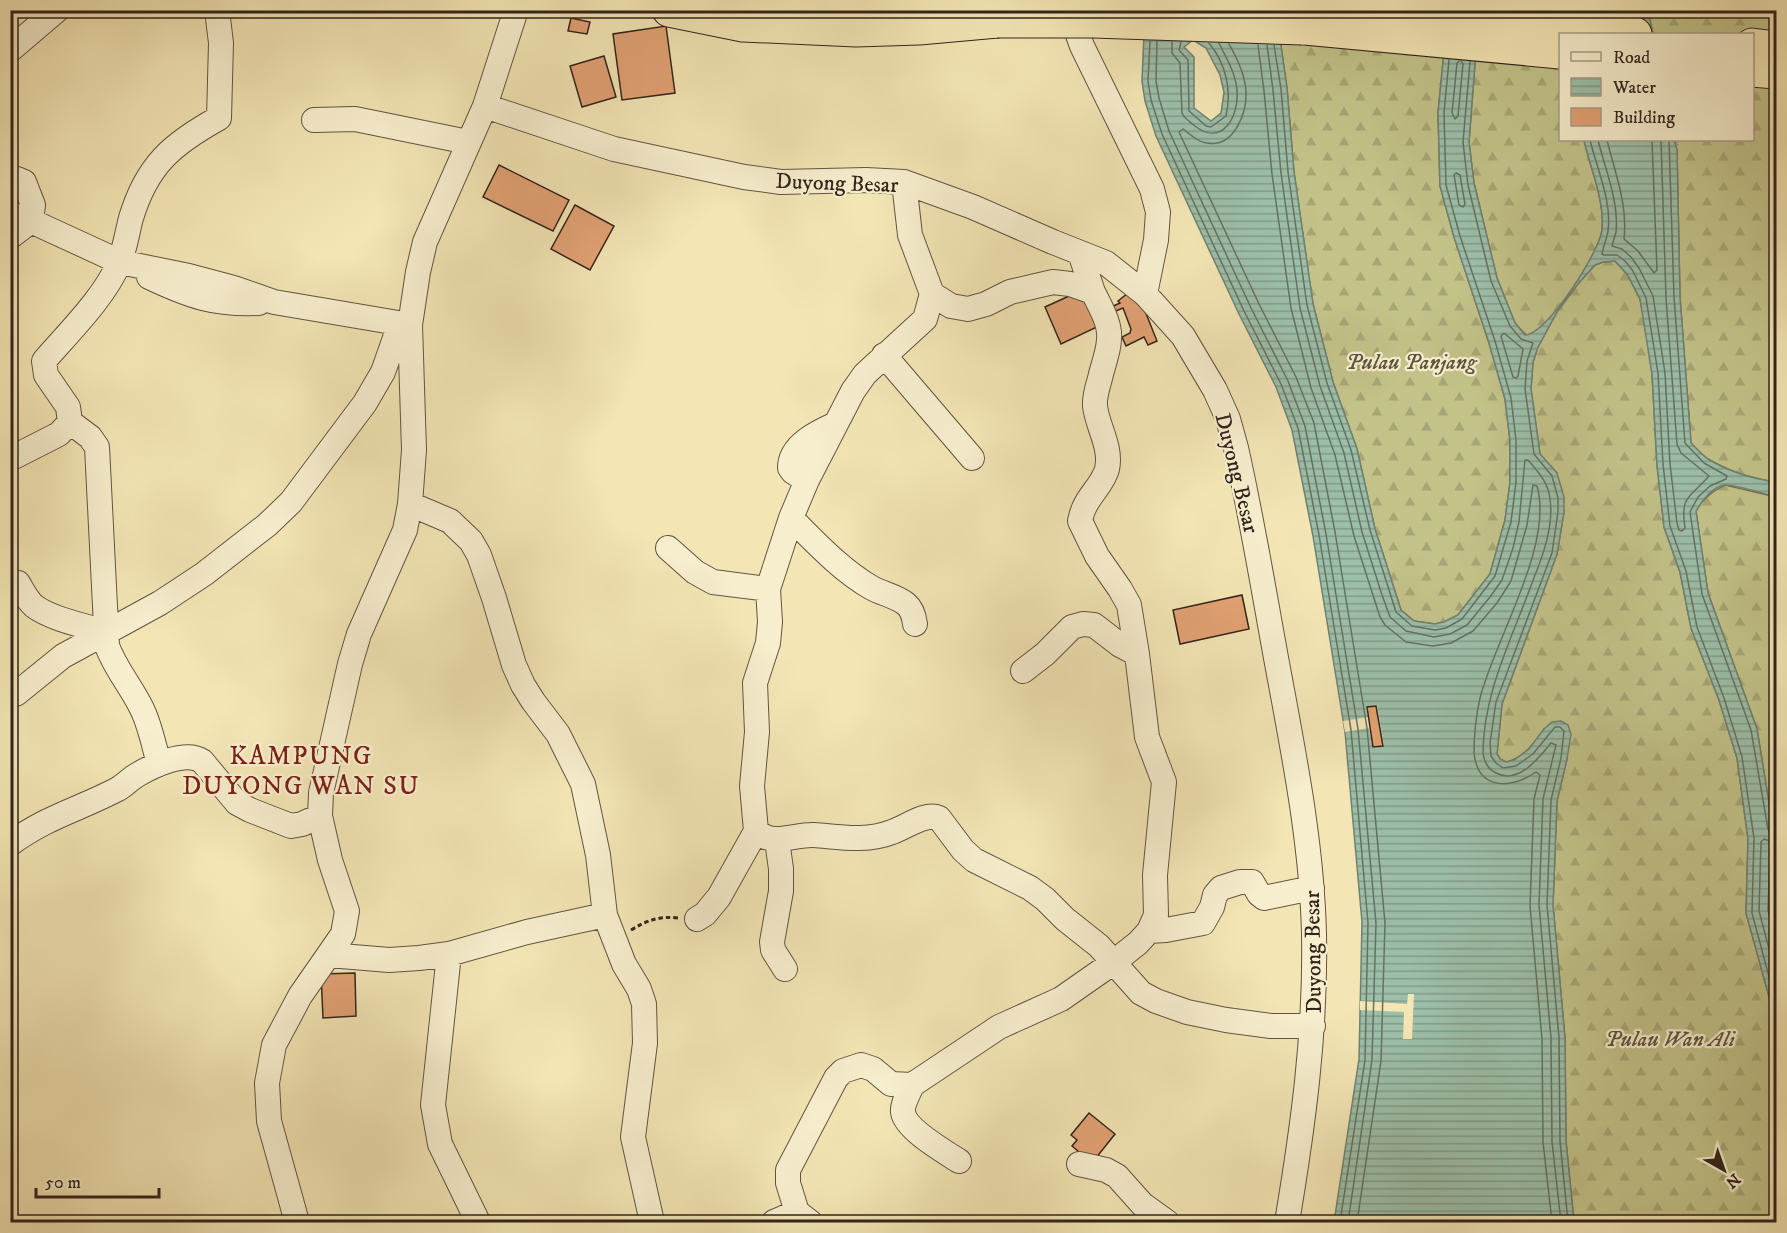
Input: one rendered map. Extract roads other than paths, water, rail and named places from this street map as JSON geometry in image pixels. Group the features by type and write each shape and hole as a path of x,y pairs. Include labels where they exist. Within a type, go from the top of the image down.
{"highway":[{"path":"669,10 742,25 856,30 919,28 997,21 1093,21 1302,28"},
{"path":"1114,10 1559,52"},
{"path":"1378,10 1624,33"},
{"path":"1754,45 1776,48"},
{"path":"1754,70 1776,72"}],"street":[{"path":"10,50 57,10"},
{"path":"159,764 144,712 114,664 107,646 97,447 90,436 70,422 68,407 46,375 44,362 102,292 120,262 137,200 151,172 182,140 219,118 221,43 217,10"},
{"path":"16,694 63,656 160,603 204,574 267,525 291,502 365,404 405,325 425,242 485,106 516,10"},
{"path":"1072,10 1074,24 1082,46 1124,128 1155,200 1158,212 1156,240 1145,294"},
{"name":"Duyong Besar","path":"485,106 614,149 744,177 781,182 866,180 904,182 973,207 1106,263 1164,312 1183,336 1215,390 1231,428 1244,480 1304,819 1312,888 1314,933 1313,1026 1308,1085 1287,1222"},
{"path":"314,120 355,119 468,142"},
{"path":"10,181 17,179 24,182 33,205 21,218 10,237"},
{"path":"785,969 773,950 772,942 781,891 781,869 767,836 752,786 757,732 755,683 768,643 770,622 768,589 791,518 807,480 865,374 925,319 932,294 910,235 904,182"},
{"path":"21,218 120,262 189,276 274,302 405,325"},
{"path":"959,1161 918,1132 905,1118 904,1104 912,1085 999,1028 1061,999 1138,943 1149,931 1156,915 1155,875 1164,782 1147,737 1129,605 1097,556 1080,521 1084,507 1104,478 1108,466 1095,405 1111,334 1107,318 1093,292 1080,253"},
{"path":"932,294 951,306 968,309 986,304 1010,292 1053,282 1070,284 1093,292"},
{"path":"297,1222 269,1121 267,1083 274,1045 300,996 343,934 347,911 330,860 320,816 324,776 359,634 405,530 410,504 414,450 405,325"},
{"path":"884,355 972,458"},
{"path":"10,459 52,439 70,422"},
{"path":"410,504 450,521 471,541 479,555 514,665 523,685 558,734 583,784 598,855 605,915 624,964 639,989 644,1004 645,1043 633,1137 652,1222"},
{"path":"791,518 855,576 873,589 907,605 913,613 915,624"},
{"path":"668,548 695,572 713,582 768,589"},
{"path":"18,582 35,607 48,614 106,632"},
{"path":"1023,671 1045,654 1072,627 1083,624 1094,625 1120,645 1137,654"},
{"path":"10,844 38,825 119,788 135,776 159,764 188,756 202,761 237,803 250,810 291,826 320,816"},
{"path":"697,919 705,914 767,836 812,835 869,838 905,828 928,815 934,816 939,818 963,850 974,860 1030,888 1099,946 1141,993 1187,1012 1226,1020 1271,1026 1313,1026"},
{"path":"1149,931 1203,923 1212,907 1217,891 1240,882 1252,882 1258,894 1264,898 1312,888"},
{"path":"329,955 389,960 449,954 528,932 605,915"},
{"path":"449,954 433,1105 440,1144 478,1222"},
{"path":"774,1222 803,1217 788,1183 788,1170 836,1078 843,1071 861,1065 873,1070 891,1084 912,1085"},
{"path":"1079,1164 1106,1170 1117,1176 1142,1203 1167,1222"}],"water":[{"path":"1145,11 1276,11 1287,88 1294,172 1313,304 1333,382 1357,449 1375,529 1401,610 1414,621 1435,624 1458,615 1490,574 1505,520 1510,482 1510,440 1505,399 1440,186 1438,113 1448,11 1479,11 1469,142 1474,183 1497,278 1515,323 1525,335 1535,331 1546,322 1559,307 1583,272 1599,241 1602,230 1601,207 1584,141 1674,141 1677,150 1680,297 1691,443 1706,457 1724,467 1750,477 1776,482 1776,497 1735,486 1720,486 1708,495 1696,511 1708,593 1757,729 1776,846 1776,1022 1746,913 1748,839 1737,758 1719,700 1691,628 1680,572 1664,527 1657,465 1652,374 1640,299 1627,274 1615,261 1603,262 1595,265 1557,312 1538,347 1533,362 1531,389 1540,454 1557,473 1564,497 1564,512 1557,554 1502,704 1497,754 1506,762 1514,760 1529,749 1552,722 1561,721 1568,725 1571,734 1557,801 1553,905 1565,1038 1566,1141 1574,1222 1334,1222 1359,1059 1362,922 1345,732 1313,536 1292,430 1276,387 1239,314 1156,136 1145,101 1142,81","holes":["1193,40 1206,48 1220,75 1224,92 1221,113 1211,121 1194,108 1194,57 1184,47"]},
{"path":"1569,11 1648,11 1653,33 1570,33"}],"district":[{"name":"KAMPUNG DUYONG WAN SU","path":"301,770"}],"park label":[{"name":"Pulau Panjang","path":"1411,361"},
{"name":"Pulau Wan Ali","path":"1670,1038"}]}
